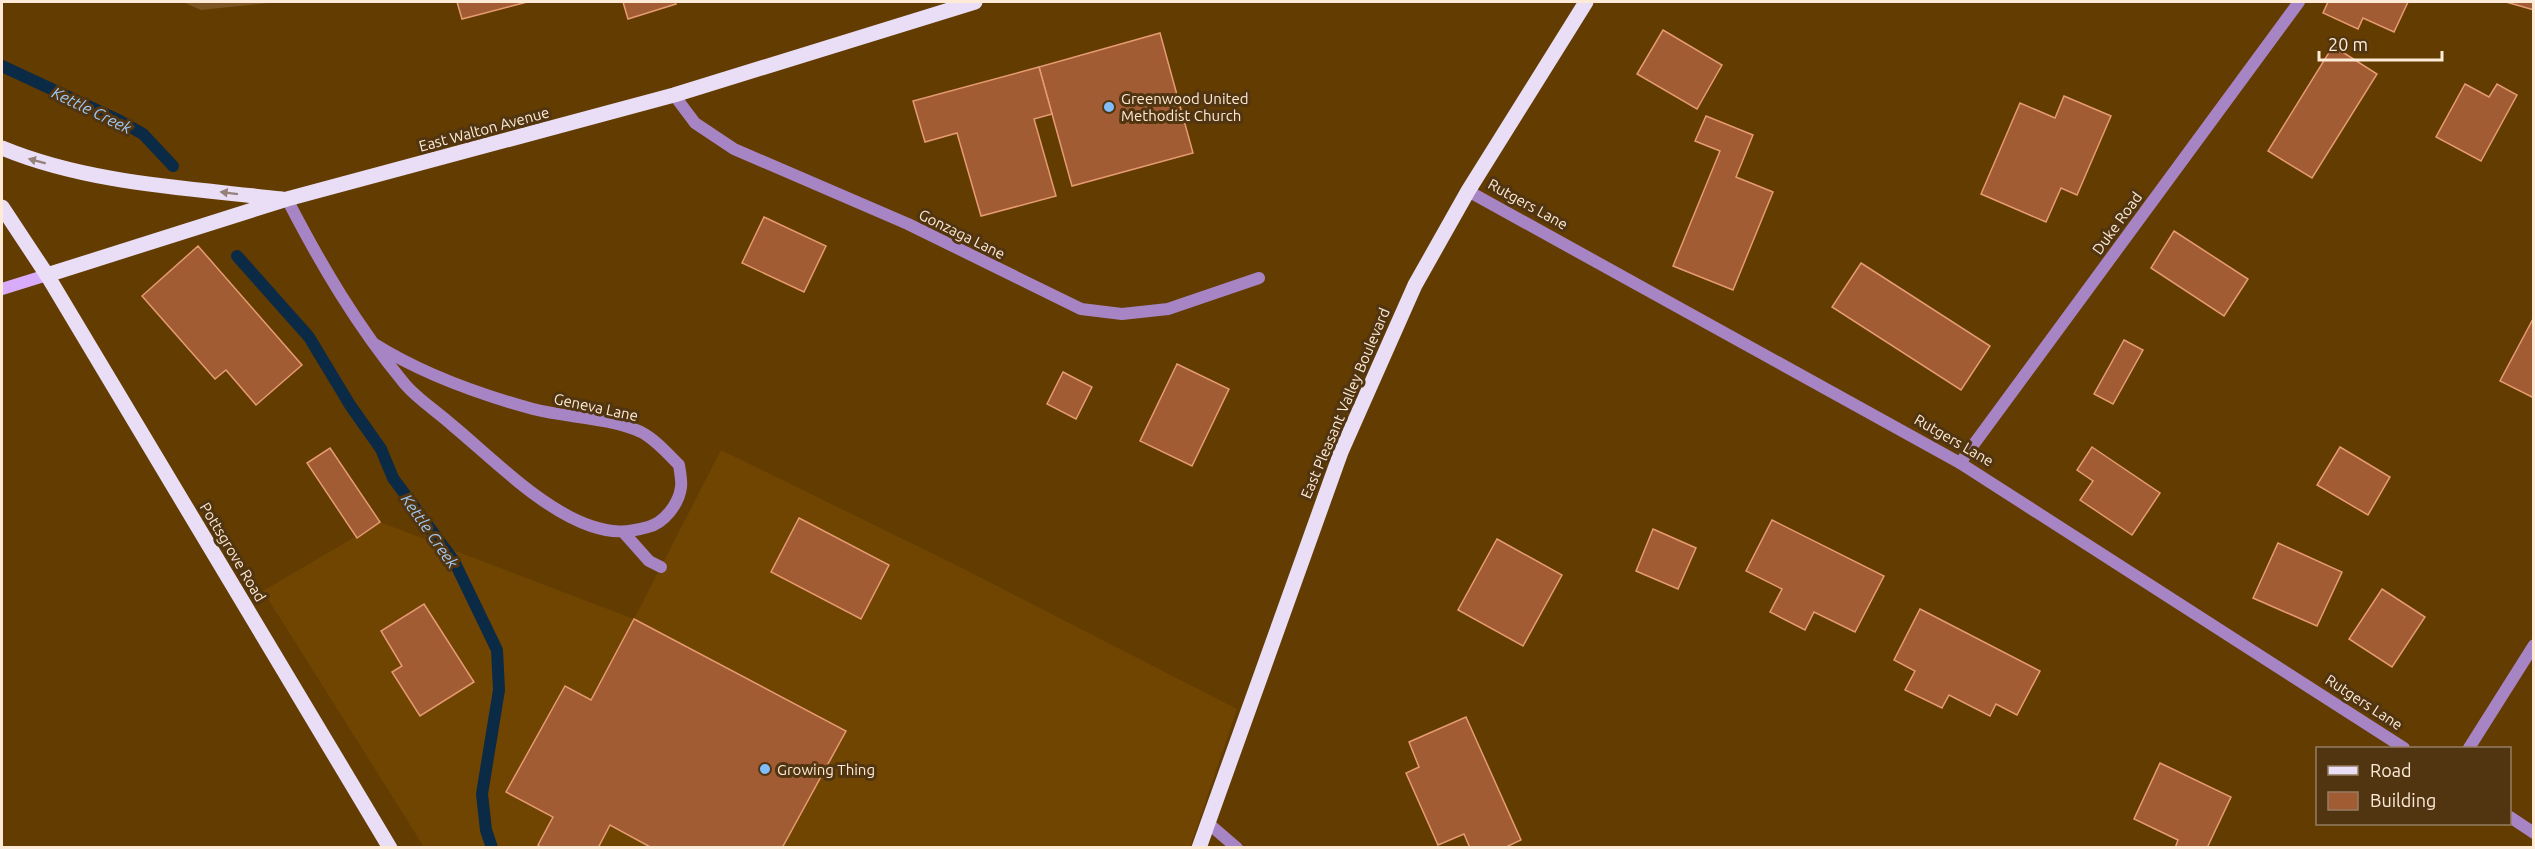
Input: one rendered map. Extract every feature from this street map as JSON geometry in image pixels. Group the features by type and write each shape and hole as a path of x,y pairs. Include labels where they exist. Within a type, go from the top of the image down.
{"main road":[{"name":"East Walton Avenue","path":"2,290 288,199 674,95 975,2"},
{"name":"East Pleasant Valley Boulevard","path":"1199,848 1341,452 1415,285 1468,191 1584,2"},
{"path":"2,148 33,161 131,182 288,199"},
{"name":"Pottsgrove Road","path":"2,207 47,275 390,848"}],"street":[{"name":"Duke Road","path":"1960,463 2299,2"},
{"name":"Gonzaga Lane","path":"674,95 695,123 734,149 908,224 1081,309 1122,314 1168,309 1259,278"},
{"name":"Rutgers Lane","path":"1468,191 1960,463 2401,747"},
{"name":"Geneva Lane","path":"288,199 320,264 373,343 406,385 554,507 590,526 625,534 655,526 671,511 681,487 679,465 642,433 602,421 535,409 495,397 406,364 373,343"},
{"path":"625,534 649,561 661,567"},
{"path":"2470,747 2534,645"},
{"path":"2511,818 2534,833"},
{"path":"1209,823 1237,848"}],"shaded area":[{"path":"183,2 277,2 201,10"},
{"path":"721,450 954,564 1237,709 1190,847 424,847 263,591 380,522 634,619"}],"building":[{"path":"457,2 527,2 462,19"},
{"path":"623,2 675,2 676,4 628,19"},
{"path":"2328,2 2408,2 2394,32 2363,18 2358,29 2323,13"},
{"path":"2506,2 2534,2 2534,10"},
{"path":"1663,30 1722,65 1697,109 1637,74"},
{"path":"1160,33 1193,153 1072,186 1039,67"},
{"path":"2333,46 2377,74 2312,178 2268,151"},
{"path":"1039,67 1052,114 1034,119 1056,196 981,216 957,133 925,142 913,101"},
{"path":"2465,84 2489,97 2497,84 2517,95 2481,161 2436,137"},
{"path":"2064,96 2111,116 2077,195 2061,188 2046,222 1981,194 2020,103 2055,118"},
{"path":"1706,116 1753,135 1736,177 1773,192 1733,290 1673,266 1720,151 1695,141"},
{"path":"764,217 826,246 804,292 742,263"},
{"path":"2174,231 2248,279 2224,316 2151,268"},
{"path":"198,246 302,365 256,405 226,370 215,379 142,296"},
{"path":"1861,263 1990,346 1961,390 1832,307"},
{"path":"2534,317 2534,398 2500,381"},
{"path":"2124,340 2143,350 2113,404 2094,394"},
{"path":"1177,364 1229,389 1192,466 1140,441"},
{"path":"1063,372 1092,387 1076,419 1047,404"},
{"path":"2092,447 2160,493 2132,535 2080,500 2093,481 2077,470"},
{"path":"2340,447 2390,477 2368,515 2317,485"},
{"path":"330,448 380,522 357,538 307,463"},
{"path":"799,518 889,565 861,619 771,572"},
{"path":"1772,520 1884,576 1855,632 1814,612 1805,630 1770,612 1782,589 1746,571"},
{"path":"1653,529 1696,548 1678,589 1636,571"},
{"path":"1497,539 1562,575 1523,646 1458,610"},
{"path":"2278,543 2342,572 2317,626 2253,598"},
{"path":"2382,589 2425,617 2392,667 2349,639"},
{"path":"424,604 474,682 420,716 392,672 402,666 381,631"},
{"path":"1920,609 2040,671 2017,715 1996,704 1990,716 1949,695 1942,708 1905,690 1915,671 1894,660"},
{"path":"634,619 846,731 782,848 652,848 610,825 598,848 542,848 538,845 553,817 506,792 565,686 591,700"},
{"path":"1466,717 1521,840 1504,848 1470,848 1464,834 1438,845 1406,773 1419,767 1409,742"},
{"path":"2160,763 2231,797 2207,848 2175,848 2178,840 2134,819"}],"waterway":[{"name":"Kettle Creek","path":"2,66 143,134 173,166"},
{"name":"Kettle Creek","path":"237,256 309,337 350,405 381,449 393,478 454,561 497,650 499,690 482,794 486,830 492,848"}],"place":[{"name":"Greenwood United Methodist Church","path":"1109,107"},
{"name":"Growing Thing","path":"765,769"}]}
